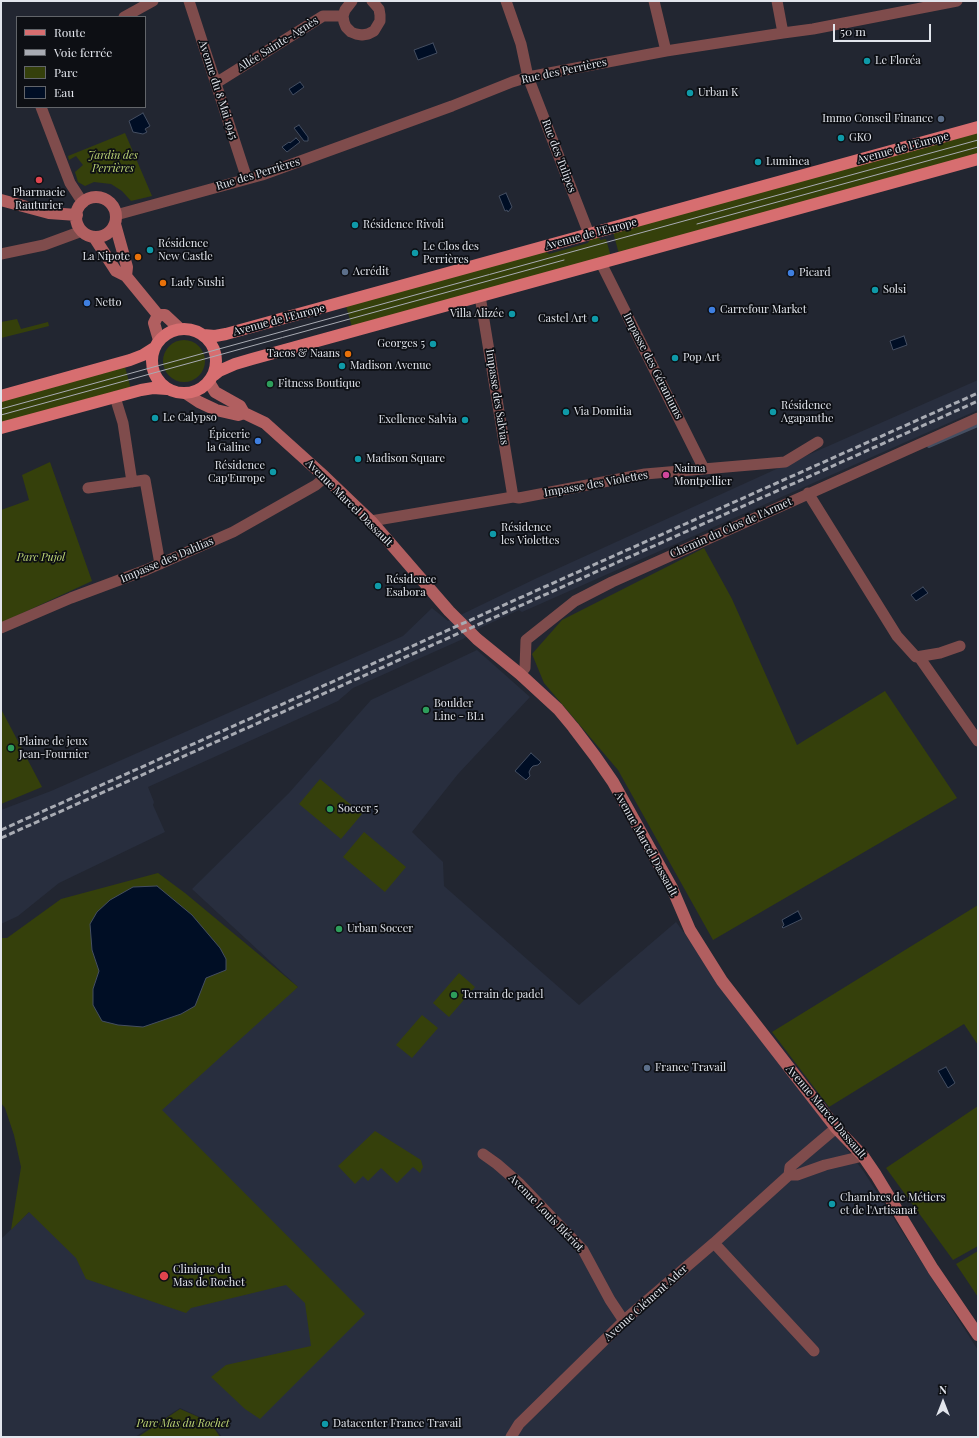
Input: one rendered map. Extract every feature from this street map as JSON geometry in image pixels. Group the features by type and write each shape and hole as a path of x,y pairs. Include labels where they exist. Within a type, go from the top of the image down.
{"main road":[{"name":"Avenue de l'Europe","path":"203,335 215,336 226,334 978,127"},
{"path":"157,344 151,357 154,374 159,383 176,393 187,394 199,390 219,371 235,364 978,159"},
{"path":"1,396 130,360 143,355 172,331 180,329 196,331 210,342 214,350 216,361 211,378"},
{"path":"1,428 148,388 167,389"}],"street":[{"path":"126,16 153,1"},
{"name":"Avenue du 8 Mai 1945","path":"189,1 248,179"},
{"path":"352,1 348,4 343,16 346,27 351,32 356,34 368,34 374,31 380,21 379,9 372,1"},
{"name":"Rue des Tulipes","path":"506,1 521,44 528,77 590,234"},
{"path":"654,1 666,51"},
{"path":"777,1 783,33"},
{"name":"Rue des Perrières","path":"115,220 269,172 528,77 666,51 813,29 957,1"},
{"name":"Allée Sainte-Agnès","path":"216,83 323,16 343,16"},
{"path":"41,108 70,183 83,203"},
{"path":"115,220 112,230 100,237 94,237 87,235 82,231 77,220 77,215 78,210 88,199 94,198 106,200 111,204 127,267 126,276"},
{"path":"1,200 49,213 77,215"},
{"path":"1,254 44,245 82,231"},
{"path":"94,237 116,271 126,276 158,315"},
{"name":"Impasse des Géraniums","path":"601,263 704,469"},
{"name":"Impasse des Salvias","path":"480,296 513,497"},
{"path":"158,315 165,315 180,329"},
{"path":"157,344 154,323 158,315"},
{"name":"Avenue Marcel Dassault","path":"211,378 215,392 240,406 244,413 265,423 326,477 371,521 449,611 477,639 520,674 558,709 596,756 613,782 672,888 690,930 722,981 836,1128 863,1156 876,1174 933,1269 978,1335"},
{"name":"Avenue Marcel Dassault","path":"187,394 199,402 216,410 238,415 244,413"},
{"path":"115,397 123,423 132,482"},
{"name":"Chemin du Clos de l'Armet","path":"520,674 525,668 526,640 575,601 612,582 810,496 978,418"},
{"name":"Impasse des Violettes","path":"371,521 513,497 519,498 645,474 785,462 818,442"},
{"name":"Impasse des Dahlias","path":"1,628 71,598 160,564 233,532 316,485 326,477"},
{"path":"88,488 145,480 160,564"},
{"path":"810,496 897,636 916,657 918,657 978,741"},
{"path":"918,657 940,653 960,646"},
{"name":"Avenue Clément Ader","path":"511,1437 519,1424 624,1321 714,1243 789,1175 790,1167 836,1128"},
{"name":"Avenue Louis Blériot","path":"483,1154 520,1184 583,1250 610,1300 624,1321"},
{"path":"789,1175 797,1175 825,1165 863,1156"},
{"path":"714,1243 814,1351"}],"shaded area":[{"path":"978,380 978,410 522,612 519,610 482,627 463,639 353,688 338,701 148,787 154,802 153,805 165,832 59,883 18,916 1,924 1,810 51,791 403,636 432,608 448,621 537,578 783,466"},
{"path":"477,650 530,697 458,774 412,832 443,862 444,886 579,1005 676,922 864,1172 978,1350 978,1437 222,1437 211,1422 180,1408 135,1437 1,1437 1,1239 152,1094 298,987 192,889 289,793 371,700"}],"green space":[{"path":"978,132 978,156 619,254 613,232"},
{"name":"Jardin des Perrières","path":"125,133 152,196 131,201 122,191 111,184 94,182 85,186 78,182 75,172 83,165 76,156 69,160 68,156"},
{"path":"598,236 600,240 606,239 611,257 352,327 346,306 545,251 549,254 588,243 591,238"},
{"path":"17,319 21,329 48,322 49,326 1,338 1,322"},
{"path":"180,340 188,340 196,343 202,349 205,361 202,373 196,379 188,382 180,382 172,379 166,373 163,365 163,357 166,349 172,343"},
{"path":"125,367 131,389 1,425 1,400"},
{"name":"Parc Pujol","path":"50,462 92,581 1,623 1,510 29,500 22,475"},
{"path":"704,548 732,599 797,745 885,691 957,798 713,940 618,770 544,683 532,654 562,620"},
{"name":"Plaine de jeux Jean-Fournier","path":"1,709 42,787 1,804"},
{"name":"Soccer 5","path":"320,779 362,814 341,839 299,804"},
{"name":"Soccer 5","path":"364,832 406,867 385,892 343,857"},
{"path":"158,873 185,893 298,987 162,1110 365,1314 260,1419 245,1409 211,1377 226,1365 311,1346 305,1303 286,1285 191,1308 186,1313 86,1279 76,1258 29,1212 11,1230 21,1167 14,1135 5,1108 1,1103 1,938 7,938 61,899"},
{"path":"978,905 978,1045 964,1024 829,1107 772,1032"},
{"name":"Terrain de padel","path":"459,973 475,987 449,1017 433,1003"},
{"path":"422,1015 438,1028 412,1058 396,1045"},
{"path":"978,1106 978,1246 953,1260 886,1168"},
{"path":"375,1131 421,1160 423,1167 420,1173 413,1167 397,1183 381,1168 368,1181 363,1176 355,1184 338,1166"},
{"path":"978,1251 978,1297 956,1264"},
{"name":"Parc Mas du Rochet","path":"180,1409 210,1422 220,1437 138,1437"}],"water":[{"path":"433,43 437,53 418,60 414,50"},
{"path":"300,82 304,87 293,95 289,89"},
{"path":"143,113 150,126 145,129 147,132 143,134 133,132 129,121"},
{"path":"299,125 308,137 308,141 304,141 294,128"},
{"path":"296,138 300,142 287,152 282,147 289,142 290,143"},
{"path":"506,193 512,207 508,212 507,210 505,211 499,196"},
{"path":"904,336 907,345 893,350 890,341"},
{"path":"923,587 928,593 916,601 911,595"},
{"path":"531,753 541,762 531,768 529,772 530,776 526,780 515,771"},
{"path":"157,886 192,915 220,948 226,959 226,970 206,978 195,1006 181,1014 143,1027 118,1025 102,1021 93,1005 93,989 99,971 92,950 90,924 97,912 110,900 133,887"},
{"path":"798,911 802,919 783,928 782,927 784,925 782,920"},
{"path":"946,1067 955,1083 948,1088 938,1071"}],"waterway":[{"path":"929,446 978,425"}],"tram line":[{"path":"1,409 978,140"},
{"path":"697,224 978,147"},
{"path":"1,415 564,260"}],"railway":[{"path":"1,830 978,393"},
{"path":"1,838 978,401"}],"place":[{"name":"Le Floréa","path":"867,61"},
{"name":"Urban K","path":"690,93"},
{"name":"Immo Conseil Finance","path":"941,119"},
{"name":"GKO","path":"841,138"},
{"name":"Luminea","path":"758,162"},
{"name":"Pharmacie Rauturier","path":"39,180"},
{"name":"Résidence Rivoli","path":"355,225"},
{"name":"Résidence New Castle","path":"150,250"},
{"name":"Le Clos des Perrières","path":"415,253"},
{"name":"La Nipote","path":"138,257"},
{"name":"Acrédit","path":"345,272"},
{"name":"Picard","path":"791,273"},
{"name":"Lady Sushi","path":"163,283"},
{"name":"Solsi","path":"875,290"},
{"name":"Netto","path":"87,303"},
{"name":"Carrefour Market","path":"712,310"},
{"name":"Villa Alizée","path":"512,314"},
{"name":"Castel Art","path":"595,319"},
{"name":"Georges 5","path":"433,344"},
{"name":"Tacos & Naans","path":"348,354"},
{"name":"Pop Art","path":"675,358"},
{"name":"Madison Avenue","path":"342,366"},
{"name":"Fitness Boutique","path":"270,384"},
{"name":"Via Domitia","path":"566,412"},
{"name":"Résidence Agapanthe","path":"773,412"},
{"name":"Le Calypso","path":"155,418"},
{"name":"Exellence Salvia","path":"465,420"},
{"name":"Épicerie la Galine","path":"258,441"},
{"name":"Madison Square","path":"358,459"},
{"name":"Résidence Cap'Europe","path":"273,472"},
{"name":"Naima Montpellier","path":"666,475"},
{"name":"Résidence les Violettes","path":"493,534"},
{"name":"Résidence Esabora","path":"378,586"},
{"name":"Boulder Line - BL1","path":"426,710"},
{"name":"Plaine de jeux Jean-Fournier","path":"11,748"},
{"name":"Soccer 5","path":"330,809"},
{"name":"Urban Soccer","path":"339,929"},
{"name":"Terrain de padel","path":"454,995"},
{"name":"France Travail","path":"647,1068"},
{"name":"Chambres de Métiers et de l'Artisanat","path":"832,1204"},
{"name":"Clinique du Mas de Rochet","path":"164,1276"},
{"name":"Datacenter France Travail","path":"325,1424"}]}
